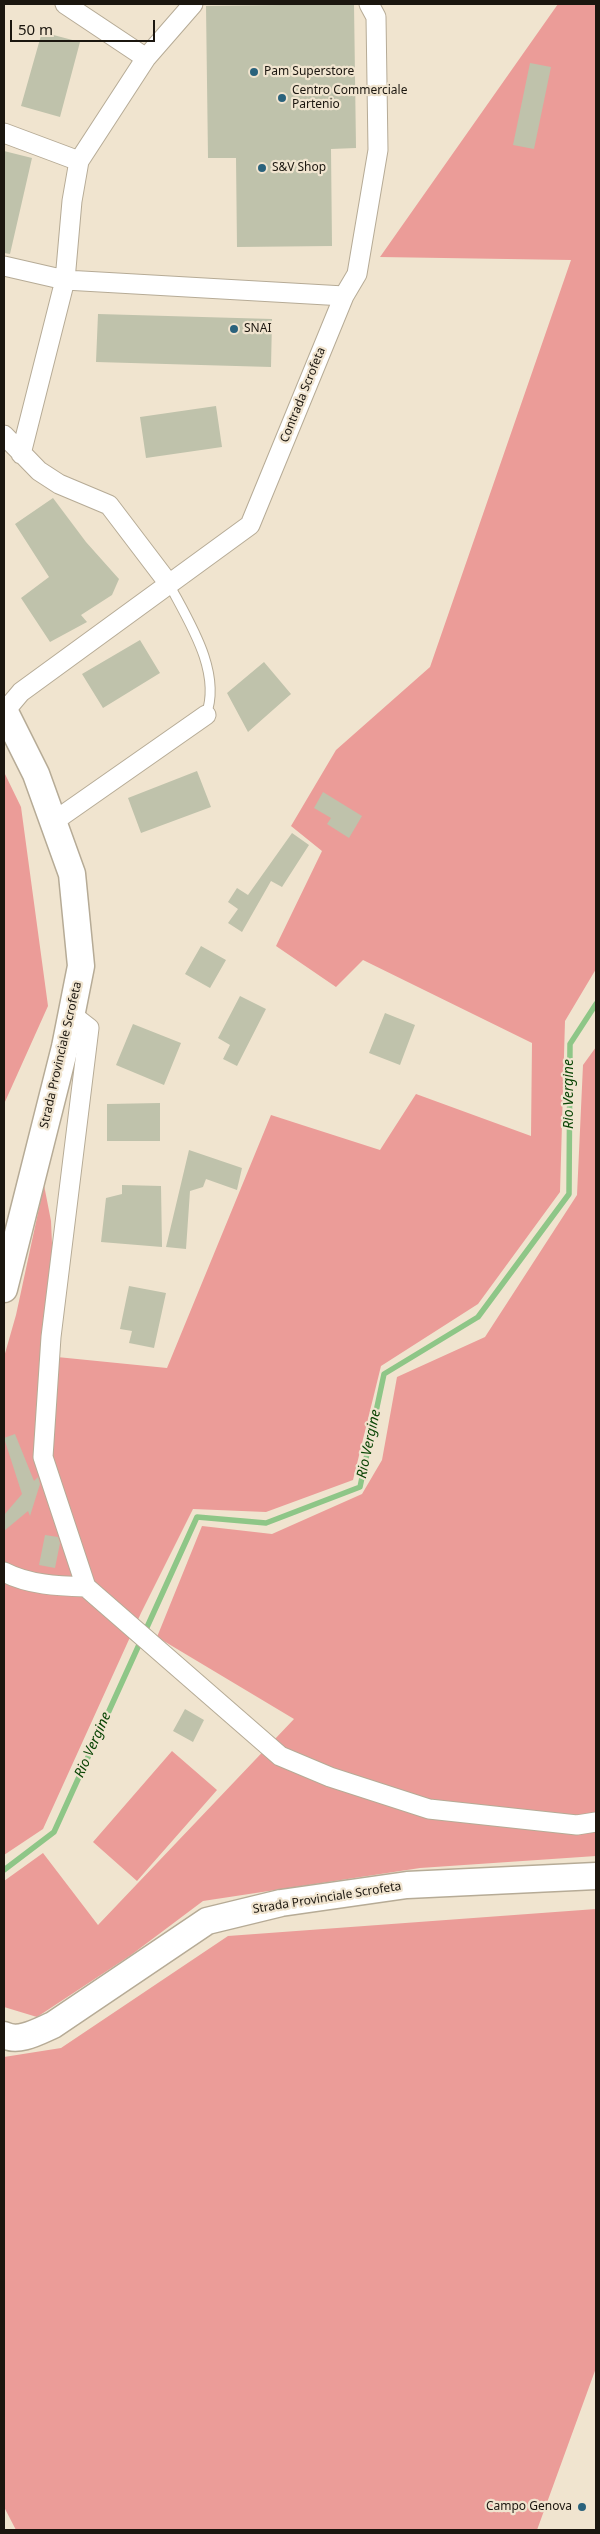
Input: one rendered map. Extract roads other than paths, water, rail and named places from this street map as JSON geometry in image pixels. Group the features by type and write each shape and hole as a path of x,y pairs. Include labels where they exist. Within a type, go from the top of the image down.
{"street":[{"path":"65,4 146,58"},
{"path":"21,454 65,280 72,201 79,161 146,58 192,4"},
{"path":"4,266 65,280 344,296 357,274 378,150 376,17 368,4"},
{"path":"4,133 79,161"},
{"name":"Contrada Scrofeta","path":"4,710 21,692 250,525 344,296"},
{"path":"4,435 39,471 59,484 109,505 169,584"},
{"name":"Strada Provinciale Scrofeta","path":"4,710 36,774 72,874 81,966 5,1283"},
{"path":"53,822 206,715"},
{"path":"71,1014 89,1028 51,1338 43,1457 86,1587 280,1756 330,1777 429,1809 577,1825 596,1822"},
{"path":"4,1572 16,1578 53,1586 86,1587"},
{"name":"Strada Provinciale Scrofeta","path":"4,2035 8,2037 31,2035 53,2025 207,1921 281,1903 407,1885 596,1876"}],"lane":[{"path":"169,584 210,669 212,690 206,715"}],"waterway":[{"name":"Rio Vergine","path":"4,1870 54,1832 197,1517 266,1523 360,1487 384,1374 478,1317 569,1194 570,1044 596,1004"}],"place":[{"name":"Pam Superstore","path":"254,72"},
{"name":"Centro Commerciale Partenio","path":"282,98"},
{"name":"S&V Shop","path":"262,168"},
{"name":"SNAI","path":"234,329"},
{"name":"Campo Genova","path":"582,2507"}]}
